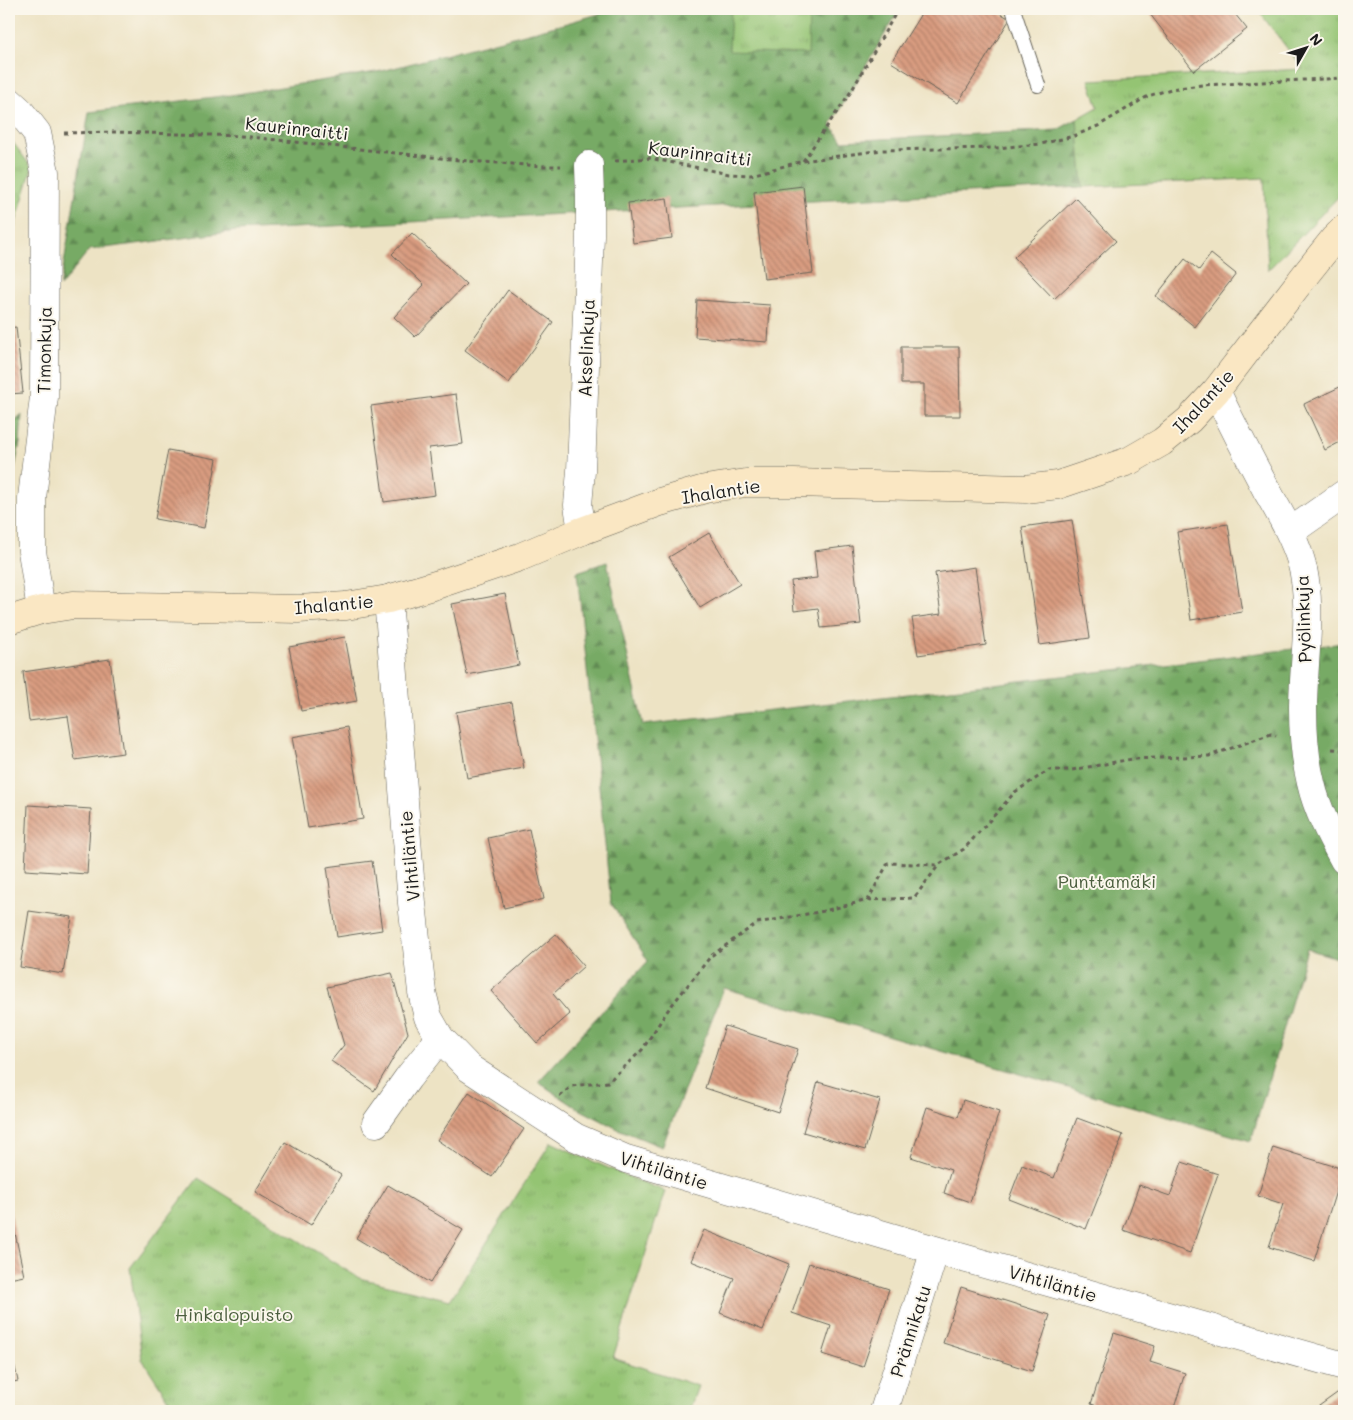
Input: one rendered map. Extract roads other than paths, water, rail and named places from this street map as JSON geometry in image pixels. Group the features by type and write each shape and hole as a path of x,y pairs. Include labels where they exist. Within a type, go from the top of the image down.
{"street":[{"name":"Timonkuja","path":"9,101 38,133 46,172 44,397 32,498 32,551 41,610"},
{"name":"Akselinkuja","path":"582,531 578,504 581,471 590,235 589,165"},
{"name":"Ihalantie","path":"9,620 41,610 73,605 298,609 346,606 388,599 520,557 582,531 660,502 705,489 746,483 1024,489 1058,485 1129,461 1162,442 1190,420 1216,391 1306,274 1344,229"},
{"name":"Pyölinkuja","path":"1216,391 1237,436 1290,532 1301,561 1306,592 1307,627 1303,708 1304,747 1311,784 1325,822 1344,860"},
{"path":"1290,532 1344,494"},
{"name":"Vihtiläntie","path":"388,599 412,903 422,992 428,1017 440,1038 469,1068 575,1137 626,1159 935,1250 1344,1366"},
{"path":"376,1123 408,1078 440,1038"},
{"name":"Prännikatu","path":"884,1411 935,1250"}],"lane":[{"path":"1013,9 1038,84"}],"park label":[{"name":"Punttamäki","path":"1107,881"},
{"name":"Hinkalopuisto","path":"234,1314"}]}
